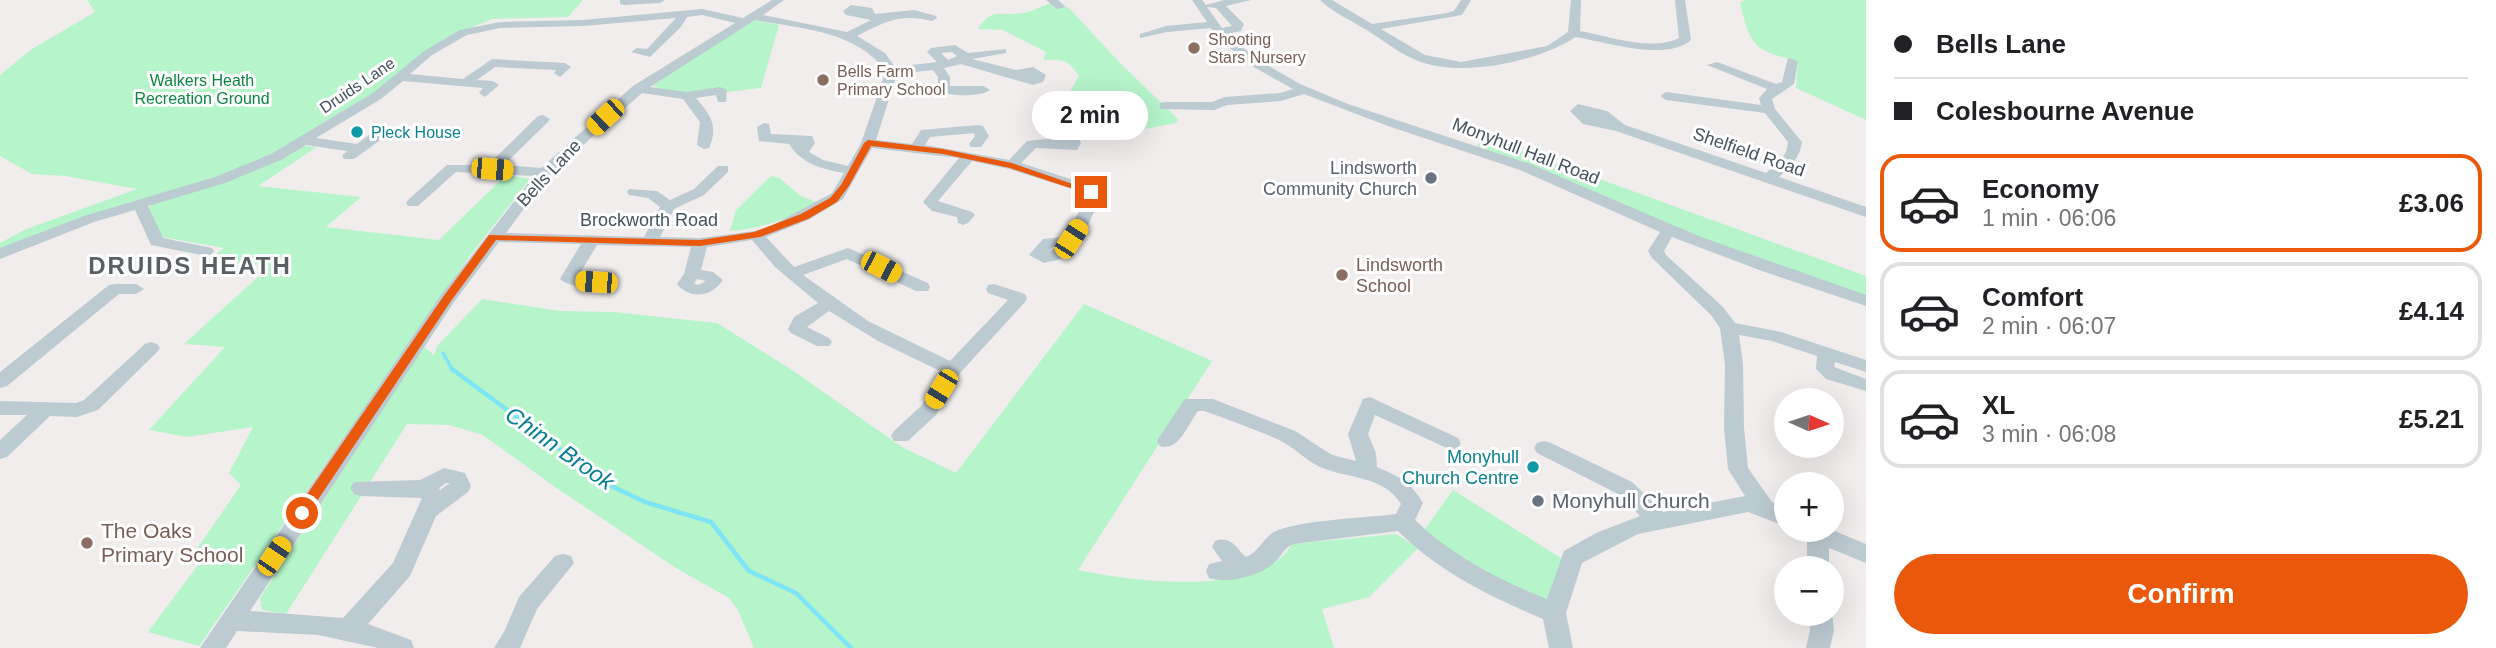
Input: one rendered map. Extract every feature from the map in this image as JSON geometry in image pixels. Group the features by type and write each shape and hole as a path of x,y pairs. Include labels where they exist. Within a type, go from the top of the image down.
{"street":[{"path":"619,20 625,1 660,0"},
{"name":"Bells Lane","path":"212,648 369,412 493,237 544,172 637,89 694,50 779,0"},
{"path":"1051,0 1061,7"},
{"path":"1198,3 1218,4 1246,0"},
{"path":"1325,0 1421,58 1453,66 1538,52 1558,45 1574,33 1659,47 1677,46 1685,40 1680,0"},
{"path":"1371,27 1448,16 1462,10 1466,0"},
{"path":"1574,33 1576,0"},
{"name":"Monyhull Hall Road","path":"1198,3 1214,29 1246,56 1334,104 1525,167 1736,257 1866,301"},
{"path":"1140,35 1166,29 1237,29 1238,24 1218,4"},
{"path":"637,52 650,53 677,25 690,5"},
{"name":"Druids Lane","path":"0,254 65,227 239,173 306,141 402,77 428,53 454,36 477,28 619,20 690,5 710,13 748,18"},
{"path":"848,36 876,18 907,14"},
{"path":"748,18 848,36 877,51 892,71 940,65 1002,51"},
{"path":"963,58 1016,74"},
{"path":"1768,110 1765,98 1776,88 1788,84 1792,61"},
{"path":"466,83 492,63 565,67 560,73"},
{"path":"940,65 946,91 984,90"},
{"path":"1713,65 1776,88"},
{"name":"Brockworth Road","path":"493,237 700,243 757,235 805,216 833,200 853,171 868,143 892,71"},
{"path":"402,77 494,85 485,93"},
{"path":"637,89 687,96 720,91 723,93 722,99"},
{"path":"1164,106 1214,106 1225,101 1278,97 1304,90"},
{"path":"687,96 704,113 709,123 706,139 724,132"},
{"path":"1666,96 1768,110 1786,126 1794,139 1795,152 1785,166 1768,179"},
{"path":"492,169 543,119"},
{"path":"764,127 764,138 797,146 802,156 822,165 853,171"},
{"name":"Shelfield Road","path":"1620,128 1866,212"},
{"path":"916,148 926,133 978,129 982,136 930,202 937,208 967,215 963,220"},
{"path":"1012,165 1028,146 1069,134"},
{"path":"346,158 374,138"},
{"path":"306,141 358,148"},
{"path":"868,143 972,150 1091,192 1093,200 1069,242 1049,242 1039,250 1038,257"},
{"path":"413,203 452,168 544,172"},
{"path":"650,241 661,216 669,206 699,192 723,169"},
{"path":"634,192 652,194 669,206"},
{"path":"139,203 157,242 206,251"},
{"path":"1669,230 1658,244 1656,251 1660,258 1717,312 1729,327 1734,365 1734,428 1738,470 1764,508"},
{"path":"757,235 761,244 792,274 829,304 904,349 953,369"},
{"path":"592,240 568,279 596,282"},
{"path":"692,274 700,243"},
{"path":"792,274 848,253 901,283 922,287"},
{"path":"0,382 115,289 136,289"},
{"path":"901,436 929,410 953,369 1019,298 994,289"},
{"path":"823,342 797,329 800,321 829,304"},
{"path":"1729,327 1775,336 1866,366"},
{"path":"0,408 77,410 91,405 151,348"},
{"path":"1827,353 1825,369 1833,375 1866,385"},
{"path":"1167,441 1192,404 1206,404 1285,426 1326,461 1367,471 1392,482 1408,494 1412,503 1409,528"},
{"path":"1367,471 1366,453 1358,434 1370,404 1451,443"},
{"path":"0,452 45,410"},
{"path":"1544,449 1626,488 1658,521"},
{"path":"347,630 402,569 427,499 361,488"},
{"path":"1561,648 1554,613 1572,557 1635,526 1748,505 1774,513"},
{"path":"1217,571 1258,563 1270,556 1279,539 1294,535 1409,528 1513,596 1554,613"},
{"path":"1836,542 1866,554"},
{"path":"1223,547 1240,567"},
{"path":"506,648 515,636 527,604 563,563"},
{"path":"231,621 290,623 347,630 392,642 402,648"},
{"path":"1818,648 1822,626"}],"green space":[{"name":"Walkers Heath Recreation Ground","path":"87,0 583,0 568,17 492,19 451,36 385,88 249,167 42,232 0,252 0,243 24,230 137,189 65,176 32,174 0,156 0,75 32,49 95,12"},
{"path":"1745,0 1866,0 1866,120 1796,88 1798,61 1772,53 1756,44 1747,29 1740,3"},
{"path":"1052,3 1060,8 1068,7 1123,66 1178,119 1176,123 1145,129 1131,127 1117,112 1104,110 1113,103 1109,98 1069,93 1079,76 1068,63 1043,60 1046,52 1003,30 978,29 993,15 1024,13"},
{"path":"756,20 779,25 761,88 727,92 718,88 688,93 659,89 651,84 744,24"},
{"path":"1484,137 1866,276 1866,298 1730,251 1477,146"},
{"path":"304,146 317,147 258,186 361,197 326,227 439,240 506,175 530,179 469,257 199,646 148,632 198,565 192,556 241,485 229,473 253,427 187,437 149,430 225,347 184,344 270,266 209,259 224,248 162,237 148,209 154,202"},
{"path":"771,176 779,178 801,196 819,203 776,222 730,231 736,210"},
{"path":"482,299 560,311 613,312 717,323 792,370 902,447 956,473 1084,304 1212,361 1078,570 1129,578 1193,582 1253,573 1276,561 1292,544 1396,534 1418,548 1369,597 1322,609 1334,648 754,648 738,610 729,598 676,568 483,435 449,425 407,424 286,614 262,610 260,598 423,346 434,355 437,346"},
{"path":"1453,490 1564,560 1548,600 1498,582 1423,532"}],"waterway":[{"name":"Chinn Brook","path":"443,353 453,371"},
{"name":"Chinn Brook","path":"452,369 607,484 645,502 711,522 749,571 796,593 851,648"}],"place":[{"name":"Shooting Stars Nursery","path":"1194,48"},
{"name":"Bells Farm Primary School","path":"823,80"},
{"name":"Pleck House","path":"357,132"},
{"name":"Lindsworth Community Church","path":"1431,178"},
{"name":"Lindsworth School","path":"1342,275"},
{"name":"Monyhull Church Centre","path":"1533,467"},
{"name":"Monyhull Church","path":"1538,501"},
{"name":"The Oaks Primary School","path":"87,543"}],"district":[{"name":"DRUIDS HEATH","path":"190,266"}],"route":[{"path":"302,513 447,299 493,237 700,243 757,235 805,216 838,196 868,143 943,151 1012,165 1091,192"}]}
